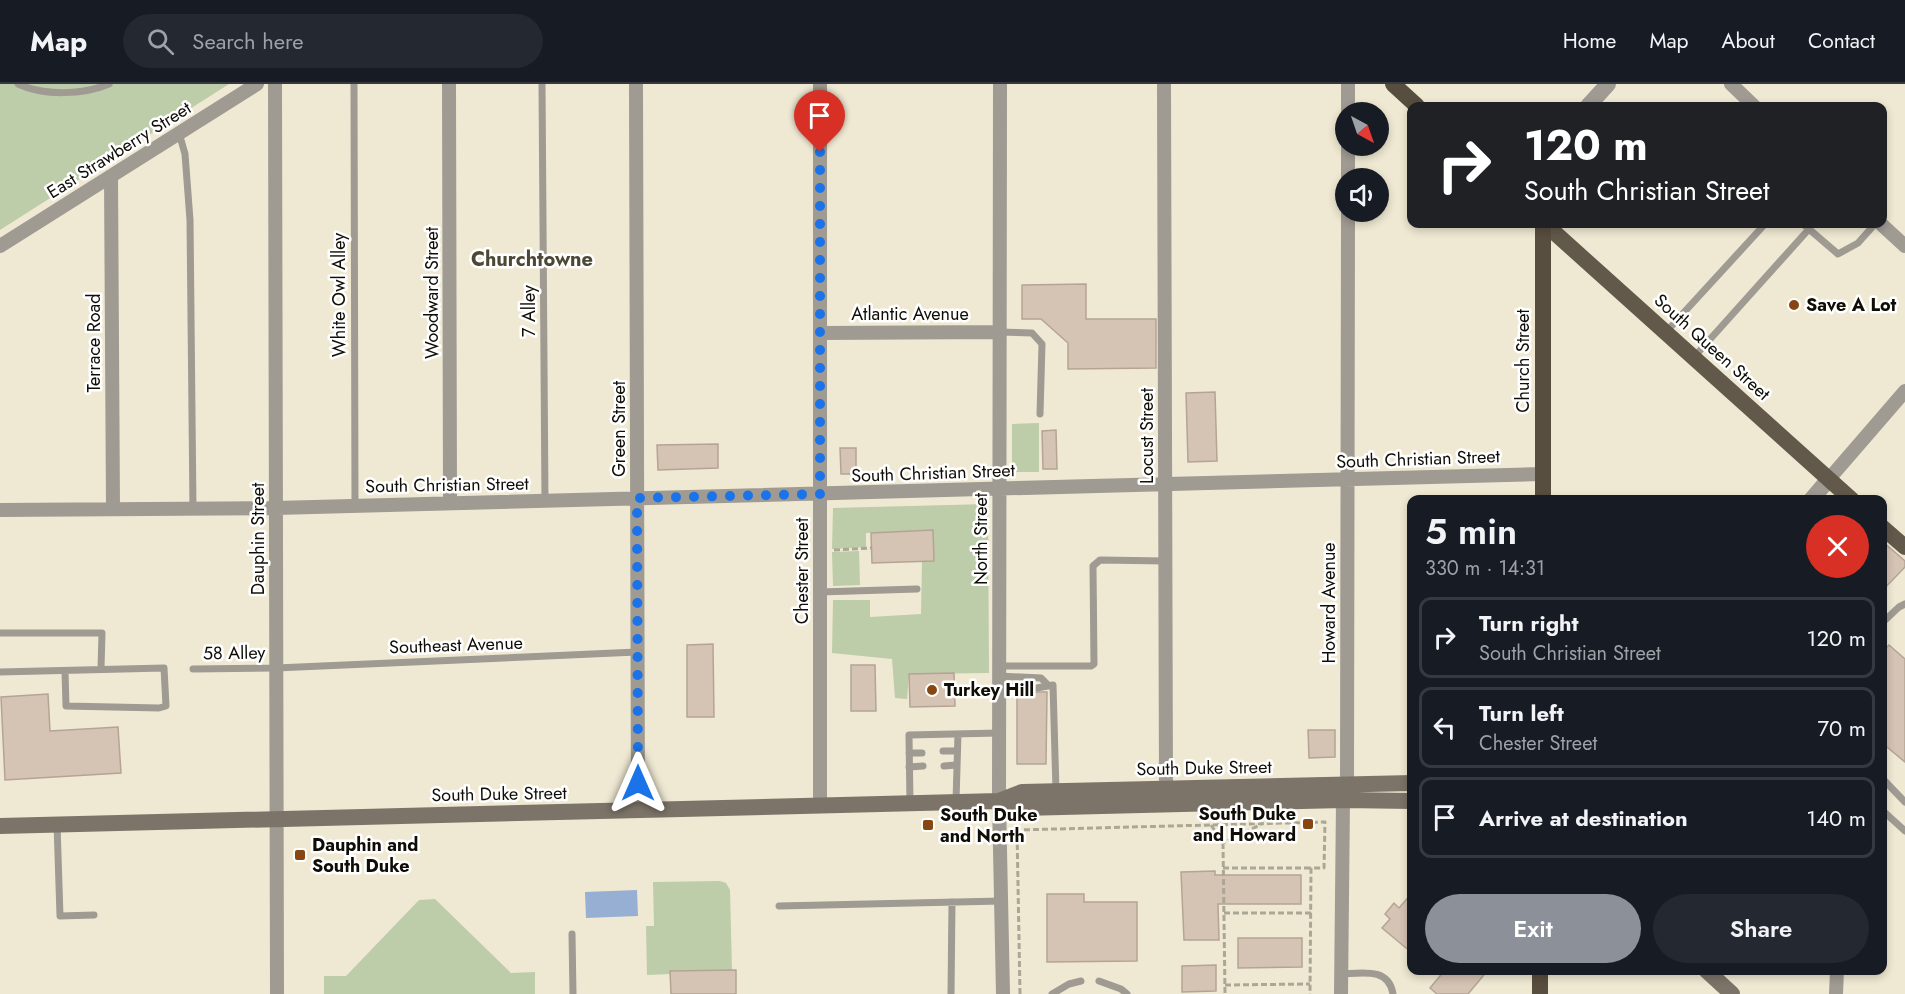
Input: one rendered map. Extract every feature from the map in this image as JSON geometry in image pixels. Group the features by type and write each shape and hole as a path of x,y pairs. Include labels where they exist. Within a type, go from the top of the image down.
{"highway":[{"path":"1393,84 1413,102"},
{"name":"Church Street","path":"1543,495 1544,228"},
{"path":"1540,975 1540,994"}],"main road":[{"name":"South Queen Street","path":"1549,228 1847,495"},
{"path":"1887,531 1905,547"},
{"name":"South Duke Street","path":"999,801 1022,792 1407,783"},
{"name":"South Duke Street","path":"0,826 999,801 1022,808 1342,800 1407,801"},
{"path":"1711,975 1732,994"}],"street":[{"name":"East Strawberry Street","path":"0,246 257,84"},
{"name":"Dauphin Street","path":"275,84 277,994"},
{"name":"Woodward Street","path":"449,84 450,503"},
{"name":"Green Street","path":"636,84 638,810"},
{"name":"Chester Street","path":"820,84 820,805"},
{"name":"North Street","path":"1000,84 999,801 1003,994"},
{"name":"Locust Street","path":"1164,84 1166,788"},
{"path":"1348,84 1348,102"},
{"path":"1592,102 1608,84"},
{"path":"1731,84 1750,102"},
{"name":"Terrace Road","path":"111,176 113,509"},
{"name":"Howard Avenue","path":"1341,994 1342,800 1347,784 1348,222"},
{"path":"1885,228 1905,246"},
{"name":"Atlantic Avenue","path":"820,333 999,332"},
{"path":"1815,495 1905,391"},
{"name":"South Christian Street","path":"0,510 276,508 1542,474"},
{"path":"1836,994 1838,975"}],"lane":[{"path":"18,84 27,88 64,93 109,84"},
{"name":"White Owl Alley","path":"354,84 355,506"},
{"name":"7 Alley","path":"542,84 545,501"},
{"path":"179,133 185,154 190,220 193,509"},
{"path":"1666,332 1761,228"},
{"path":"1694,357 1809,229 1838,254 1858,243 1871,228"},
{"path":"999,332 1032,333 1042,344 1040,414"},
{"path":"999,676 1094,664 1093,567 1096,562 1100,560 1166,561"},
{"path":"820,592 917,589"},
{"path":"1887,618 1905,604"},
{"path":"0,633 102,633 101,668"},
{"name":"Southeast Avenue","path":"276,668 637,652"},
{"path":"0,672 164,668 166,706 159,708 66,706 65,671"},
{"name":"58 Alley","path":"193,669 276,668"},
{"path":"999,676 1041,678 1050,685 1056,791"},
{"path":"999,676 1025,687"},
{"path":"1037,688 1050,685"},
{"path":"910,803 909,735 999,733"},
{"path":"956,802 958,734"},
{"path":"943,751 957,751"},
{"path":"909,753 922,753"},
{"path":"944,766 956,765"},
{"path":"909,767 923,766"},
{"path":"1887,783 1905,801"},
{"path":"1887,815 1905,831"},
{"path":"57,824 60,916 94,915"},
{"path":"780,906 1001,901"},
{"path":"951,994 952,902"},
{"path":"572,934 573,994"},
{"path":"1341,974 1375,973 1382,975 1391,984 1393,994"},
{"path":"1052,994 1069,984 1081,981"},
{"path":"1099,981 1121,989 1126,994"}],"path":[{"path":"820,551 871,548"},
{"path":"1020,994 1017,830 1326,822 1324,868 1223,868"},
{"path":"1223,843 1263,824"},
{"path":"1211,825 1223,843 1225,994"},
{"path":"1310,994 1311,868"},
{"path":"1224,913 1311,913"},
{"path":"1225,985 1310,984"}],"green space":[{"path":"0,84 229,84 0,230"},
{"path":"1039,423 1039,472 1012,472 1012,424"},
{"path":"988,504 989,673 909,674 907,699 895,698 892,659 832,653 833,600 870,600 870,617 921,614 922,561 932,530 866,533 866,547 832,549 833,508"},
{"path":"859,551 860,585 833,586 832,552"},
{"path":"720,881 726,883 730,890 732,970 671,971 670,974 647,975 646,926 654,926 653,882"},
{"path":"435,899 511,973 535,972 535,994 324,994 324,976 346,976 419,900"}],"water":[{"path":"637,890 638,916 586,918 585,892"}],"building":[{"path":"1086,284 1086,319 1156,319 1156,368 1068,369 1068,343 1041,319 1022,319 1022,285"},
{"path":"1215,392 1217,461 1188,462 1186,393"},
{"path":"1056,430 1057,469 1043,469 1042,431"},
{"path":"718,444 718,468 658,470 657,445"},
{"path":"840,448 856,448 856,474 841,474"},
{"path":"933,530 934,561 872,563 871,533"},
{"path":"1887,545 1905,561 1905,567 1887,586"},
{"path":"713,644 714,717 687,717 687,645"},
{"path":"1889,645 1905,659 1905,762 1887,747 1887,647"},
{"path":"851,665 875,665 876,711 851,711"},
{"name":"Turkey Hill","path":"954,673 955,706 910,707 909,674"},
{"path":"1017,692 1047,692 1046,764 1017,764"},
{"path":"48,694 50,731 118,727 121,773 5,780 1,697"},
{"path":"1308,730 1335,730 1335,757 1309,758"},
{"path":"1215,871 1215,875 1301,875 1301,904 1218,904 1219,940 1184,940 1181,872"},
{"path":"1047,894 1084,894 1084,902 1137,902 1137,961 1047,962"},
{"path":"1407,899 1407,949 1382,928 1390,919 1385,914 1394,903 1399,908"},
{"path":"1238,938 1302,938 1302,967 1238,968"},
{"path":"1216,965 1216,991 1182,992 1182,966"},
{"path":"736,970 736,994 671,994 670,971"},
{"path":"1441,975 1484,975 1468,994 1437,994 1430,988"}],"place":[{"name":"Save A Lot","path":"1794,305"},
{"name":"Turkey Hill","path":"932,690"},
{"name":"South Duke and Howard","path":"1308,824"},
{"name":"South Duke and North","path":"928,825"},
{"name":"Dauphin and South Duke","path":"300,855"}],"district":[{"name":"Churchtowne","path":"532,259"}],"route":[{"path":"638,783 637,498 820,494 820,152"}]}
